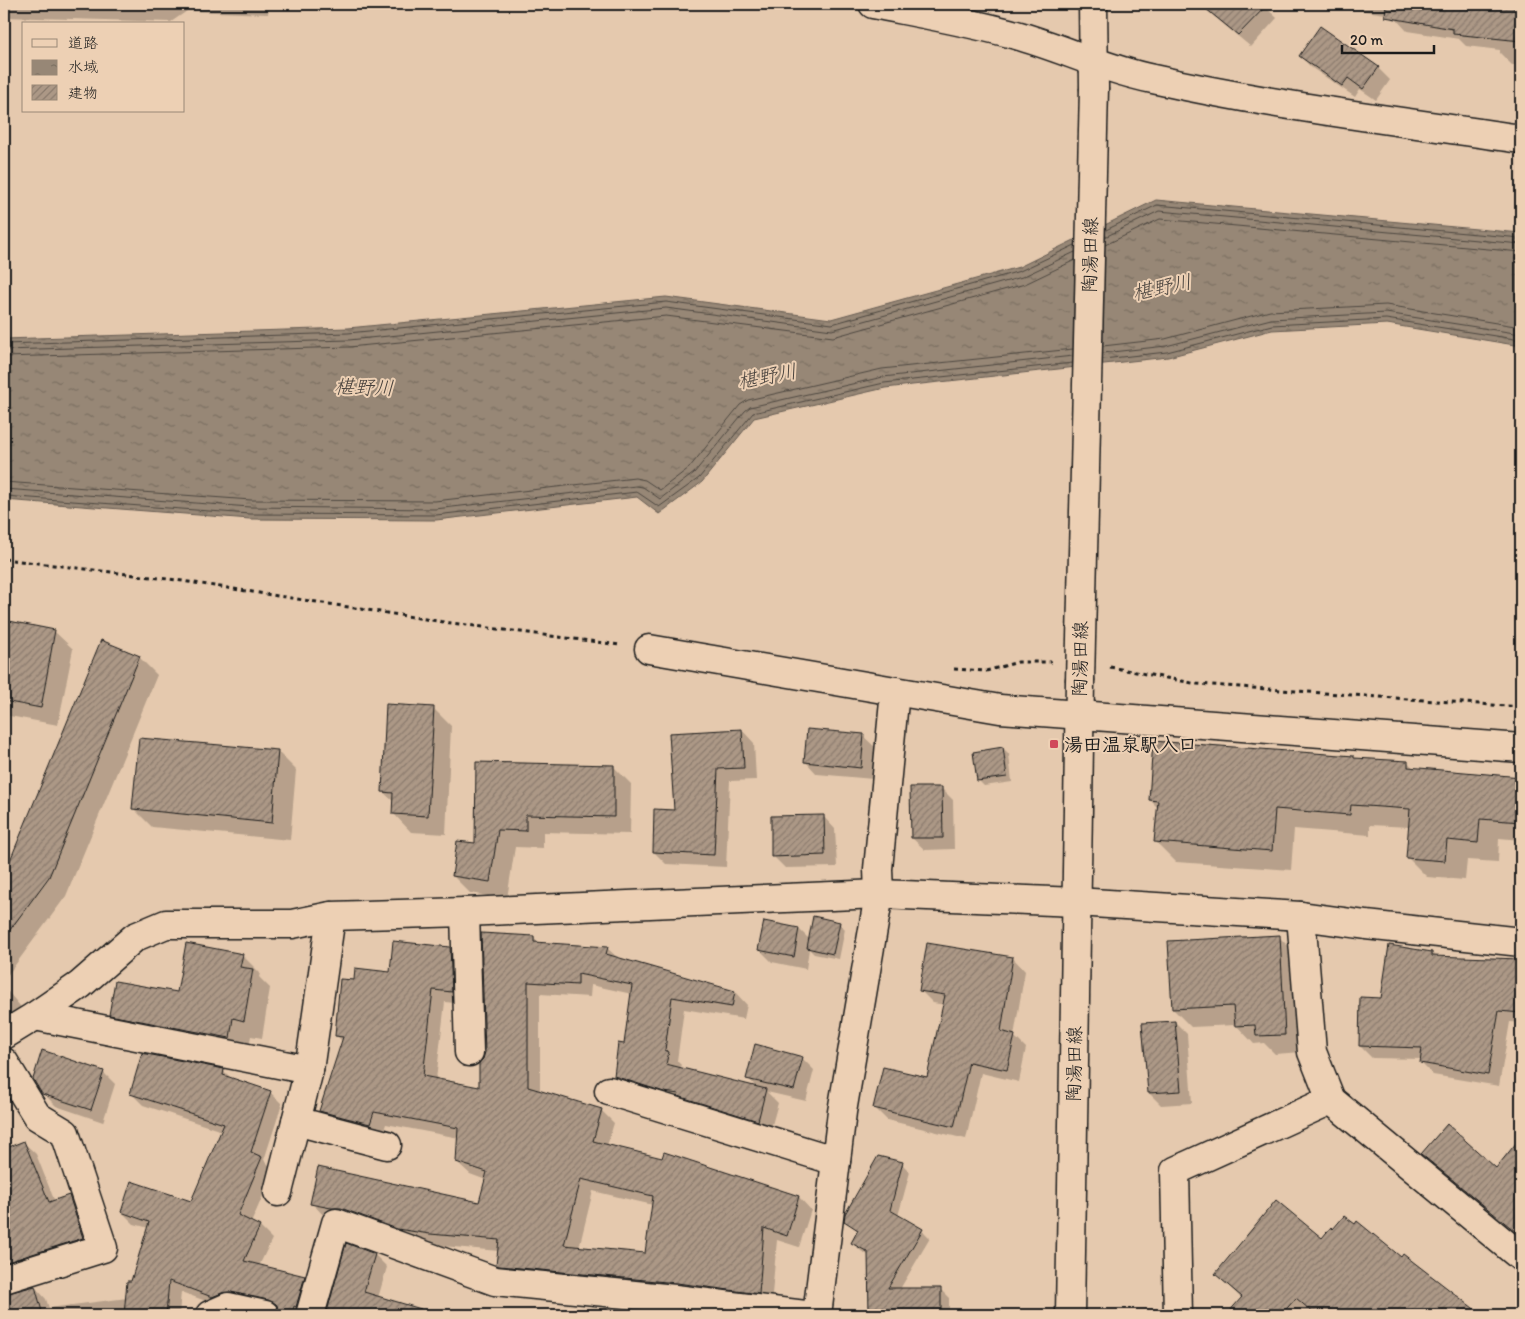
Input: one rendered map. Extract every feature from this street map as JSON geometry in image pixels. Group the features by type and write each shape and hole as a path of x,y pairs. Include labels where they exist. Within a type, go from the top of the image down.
{"street":[{"path":"873,4 1010,33 1094,75 1151,79 1330,111 1521,139"},
{"name":"陶湯田線","path":"1070,1315 1079,714 1094,75 1093,4"},
{"path":"649,649 1000,709 1521,748"},
{"path":"817,1315 844,1102 879,894 878,869 895,691"},
{"path":"4,1035 80,985 135,937 166,924 292,924 331,916 879,894 1076,902 1301,916 1521,942"},
{"path":"465,912 468,1052"},
{"path":"278,1192 309,1070 331,916"},
{"path":"1301,916 1312,1052 1331,1100 1521,1257"},
{"path":"35,1016 309,1070"},
{"path":"4,1062 37,1116 65,1133 103,1248 4,1279"},
{"path":"609,1091 836,1161"},
{"path":"1178,1315 1175,1171 1331,1100"},
{"path":"296,1121 387,1145"},
{"path":"310,1315 336,1223 496,1281 675,1299 805,1315"},
{"path":"210,1315 228,1307 265,1315"}],"water":[{"name":"椹野川","path":"1156,200 1521,233 1521,346 1387,324 1272,330 1168,357 885,388 754,418 702,482 659,514 637,497 436,520 250,519 4,500 4,339 348,328 666,297 831,319 1019,267"}],"building":[{"path":"1200,4 1268,4 1238,35"},
{"path":"1386,4 1521,4 1521,41 1453,34 1453,29 1385,17"},
{"path":"1320,26 1379,67 1363,89 1348,78 1342,86 1299,56"},
{"path":"4,620 55,630 41,708 4,701"},
{"path":"101,640 140,656 49,877 4,938 4,875"},
{"path":"386,704 434,707 428,816 392,814 393,793 382,792"},
{"path":"742,729 744,768 718,769 714,855 653,852 654,809 674,810 669,733"},
{"path":"807,729 864,734 861,768 804,762"},
{"path":"139,738 278,750 272,823 132,809"},
{"path":"1153,741 1408,761 1408,767 1521,777 1521,822 1480,819 1478,843 1447,840 1445,861 1406,858 1410,809 1351,805 1350,815 1275,809 1272,851 1154,842 1158,801 1149,800"},
{"path":"1003,747 1007,777 977,781 973,752"},
{"path":"476,762 614,765 614,817 526,815 526,831 498,830 490,882 452,876 457,841 475,843"},
{"path":"910,787 942,787 943,838 911,838"},
{"path":"824,815 825,855 771,857 771,816"},
{"path":"813,916 840,922 833,954 807,948"},
{"path":"764,921 799,928 794,957 758,950"},
{"path":"481,933 534,936 534,942 608,947 606,954 735,991 732,1007 672,997 665,1050 669,1052 666,1064 766,1089 758,1121 678,1096 679,1094 664,1092 614,1076 618,1043 624,1044 632,985 578,974 578,985 528,982 528,1087 602,1109 593,1141 662,1158 664,1152 799,1196 787,1236 764,1228 759,1294 677,1283 499,1266 496,1265 499,1240 397,1229 341,1208 310,1204 318,1167 479,1202 487,1172 456,1162 458,1128 374,1112 370,1124 319,1111 343,1037 335,1036 340,979 354,980 355,968 390,972 393,941 450,947 452,992 433,990 423,1076 479,1087 479,1063 483,1059 485,1052","holes":["581,1179 653,1196 645,1253 564,1245"]},
{"path":"1280,935 1285,1035 1256,1036 1255,1025 1235,1026 1233,1006 1172,1009 1168,941"},
{"path":"186,943 243,954 240,967 253,969 244,1021 233,1018 230,1038 109,1015 115,981 177,992"},
{"path":"927,943 1013,957 1001,1031 1015,1035 1007,1070 969,1062 954,1127 873,1108 883,1067 927,1077 945,995 919,991"},
{"path":"1389,945 1432,952 1432,956 1521,959 1521,1013 1499,1011 1488,1075 1420,1063 1422,1048 1359,1046 1360,997 1381,998"},
{"path":"1175,1021 1181,1091 1148,1093 1142,1023"},
{"path":"755,1044 803,1057 794,1090 746,1079"},
{"path":"42,1050 104,1071 91,1110 42,1094 33,1079"},
{"path":"142,1053 224,1069 223,1075 271,1091 251,1152 262,1157 238,1215 260,1226 244,1261 305,1276 296,1307 294,1306 292,1314 280,1311 276,1304 268,1300 231,1292 212,1297 169,1281 166,1315 124,1315 127,1281 131,1281 149,1222 121,1212 131,1181 191,1201 224,1124 130,1094"},
{"path":"1447,1124 1496,1168 1521,1137 1521,1236 1421,1154"},
{"path":"24,1141 49,1202 69,1195 83,1238 4,1263 4,1149"},
{"path":"878,1156 903,1162 890,1210 923,1229 888,1288 941,1288 941,1315 869,1315 868,1252 851,1243 858,1230 844,1221 845,1214"},
{"path":"1276,1200 1322,1238 1344,1216 1355,1224 1357,1221 1401,1257 1403,1254 1482,1315 1316,1315 1296,1298 1281,1315 1226,1315 1242,1297 1215,1274"},
{"path":"346,1243 375,1254 364,1292 421,1309 420,1315 326,1315"},
{"path":"35,1286 43,1315 4,1315 4,1294"}],"place":[{"name":"湯田温泉駅入口","path":"1054,744"}]}
